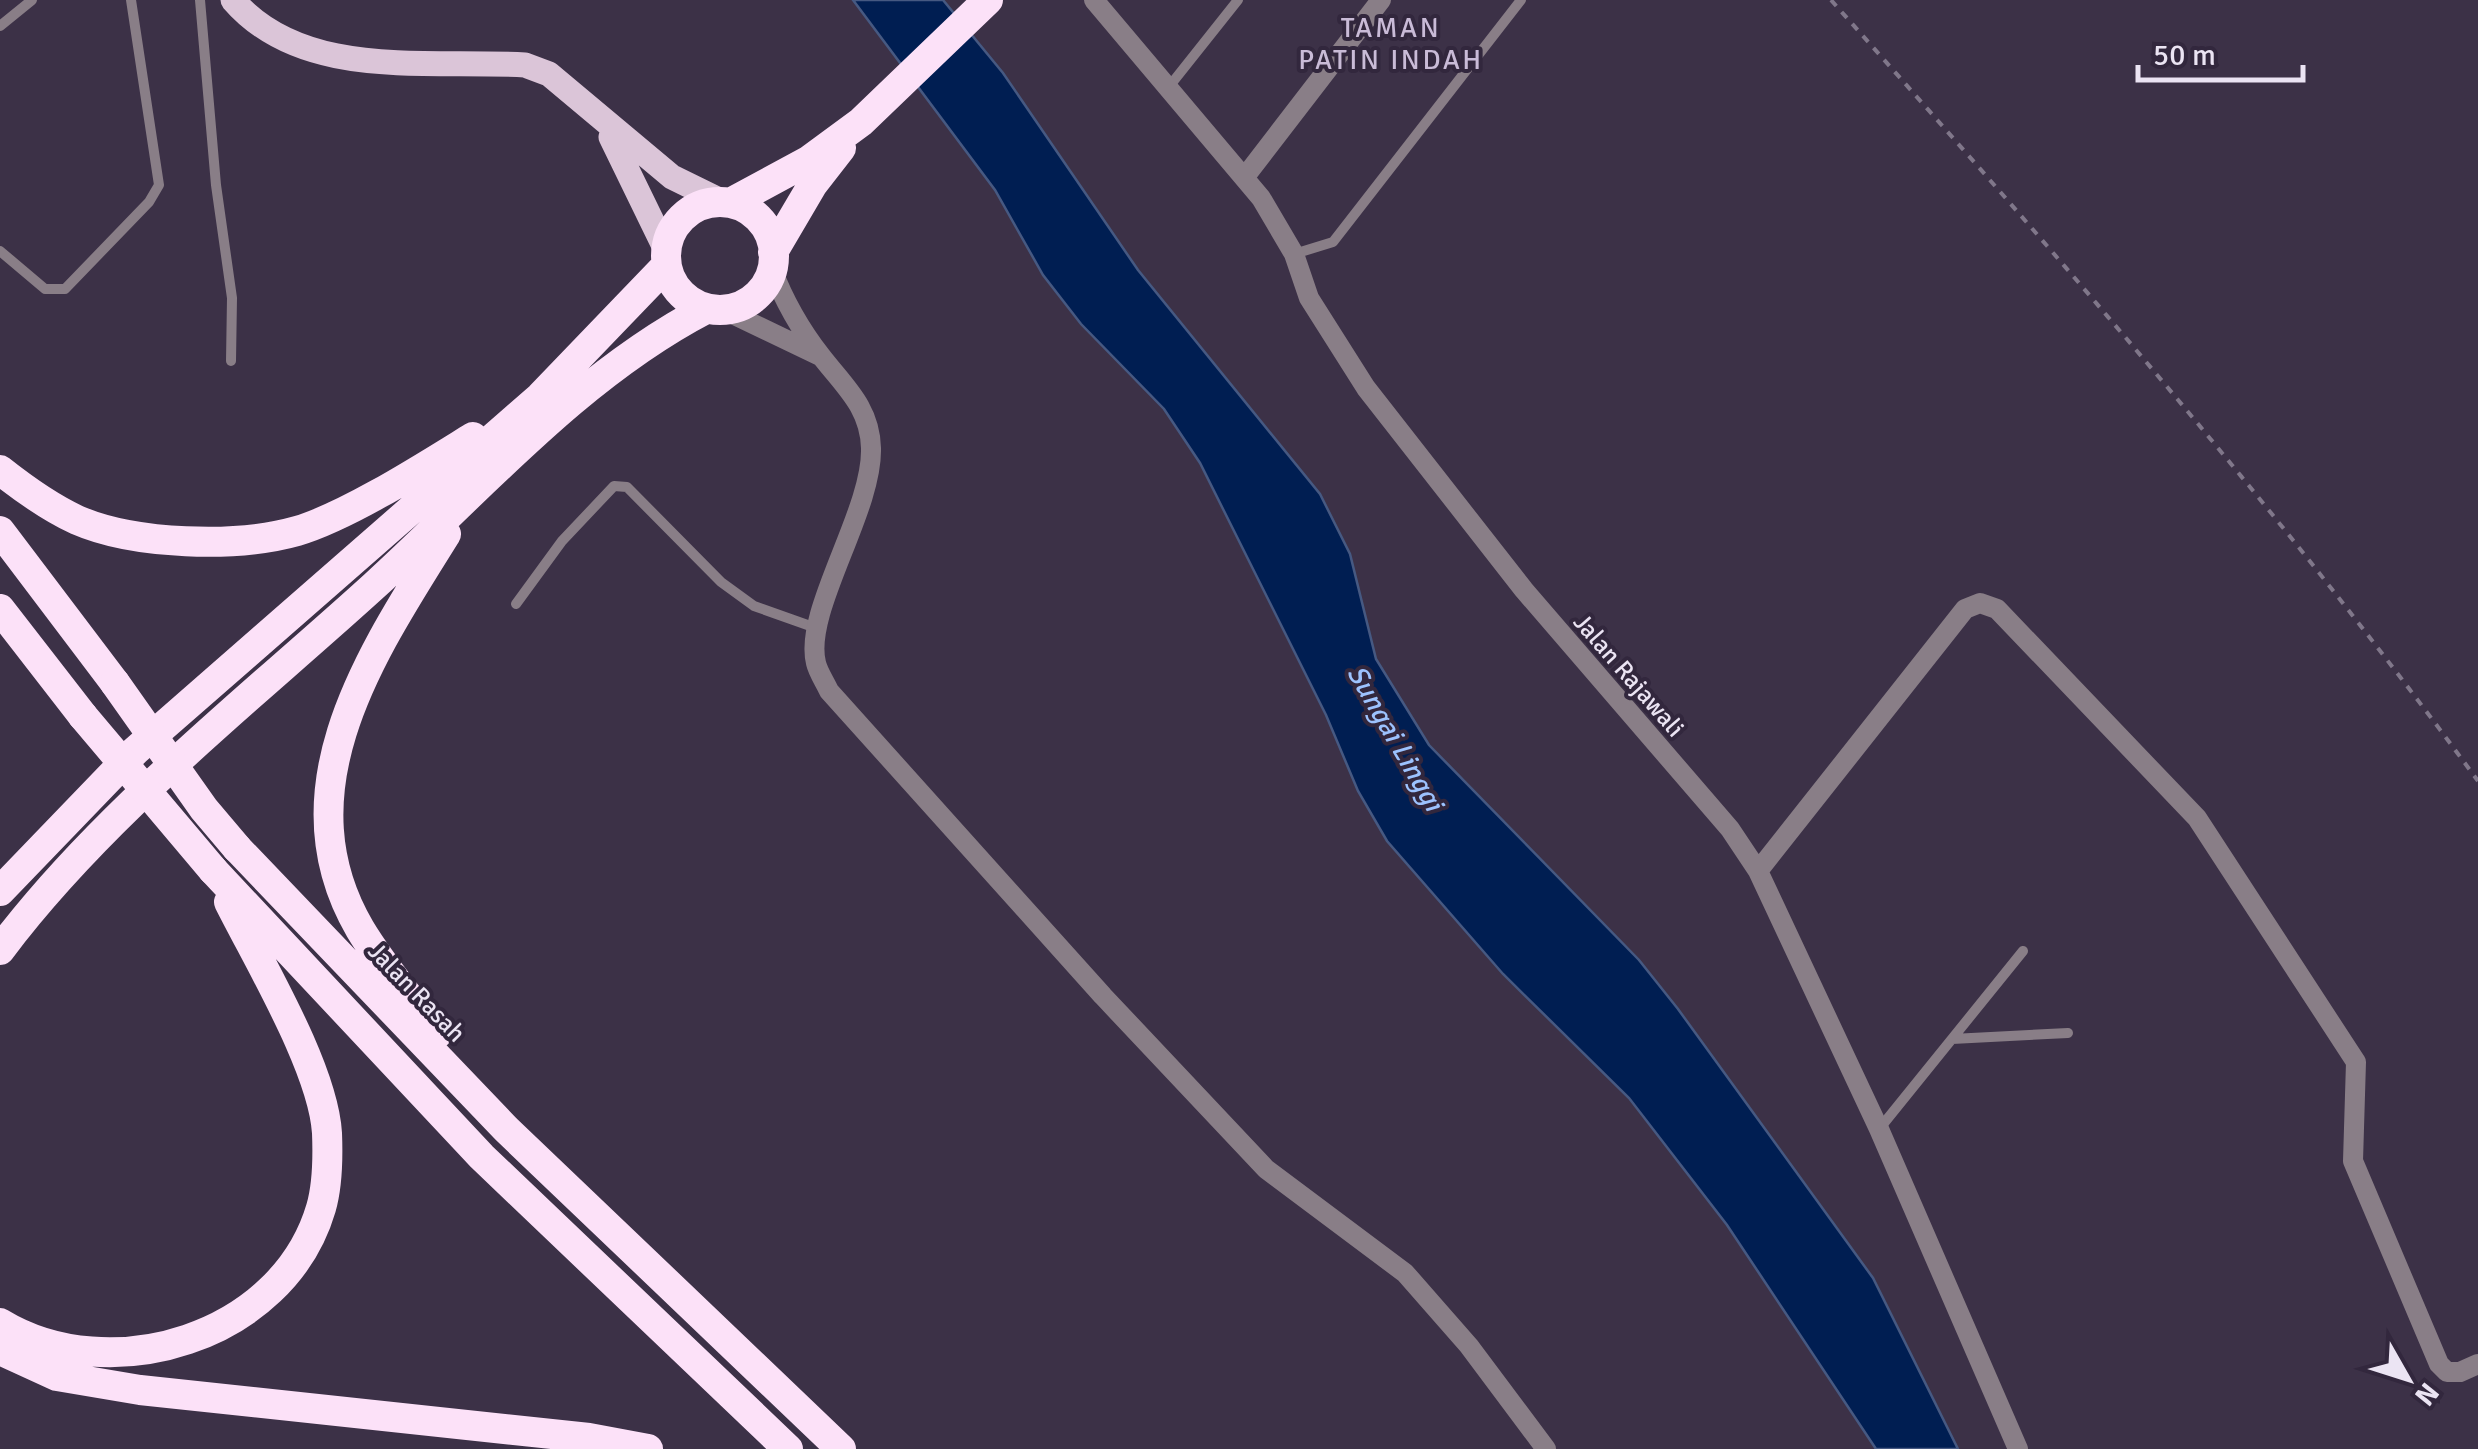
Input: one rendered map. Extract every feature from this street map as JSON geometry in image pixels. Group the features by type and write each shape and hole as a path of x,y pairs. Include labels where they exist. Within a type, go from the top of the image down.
{"highway":[{"path":"715,309 680,294 666,258 670,234 692,210 728,201 808,161 861,122 988,0"},
{"path":"0,950 105,831 602,378 654,336 754,297 813,184 861,122"},
{"path":"728,201 762,223 772,260"},
{"path":"0,891 135,751 540,397 666,258"},
{"path":"0,470 30,493 80,521 124,532 174,541 297,531 402,480 540,397"},
{"path":"466,502 397,612 342,718 328,799 336,864 359,927 506,1128"},
{"name":"Jalan Rasah","path":"0,531 116,682 204,810 237,848 506,1128 840,1449"},
{"path":"0,609 82,716 213,870 482,1157 788,1449"},
{"path":"0,1323 26,1338 110,1352 157,1351 211,1332 265,1295 300,1251 320,1211 328,1173 326,1127 309,1067 213,870"},
{"path":"0,1350 56,1376 140,1390 589,1438 648,1449"}],"main road":[{"path":"233,0 280,40 316,54 524,65 549,74 672,178 728,201"},
{"path":"604,124 666,258"}],"street":[{"path":"1244,178 1381,0"},
{"name":"Jalan Rajawali","path":"1096,1 1244,178 1294,254 1308,298 1366,388 1524,590 1730,829 1758,871 1879,1129 2018,1449"},
{"path":"772,260 786,305 852,391 867,419 871,448 866,490 817,628 815,662 829,690 954,832 1266,1168 1405,1273 1469,1346 1546,1449"},
{"path":"715,309 822,356"},
{"path":"1758,871 1966,610 1980,603 1997,609 2197,818 2356,1062 2353,1161 2439,1364 2447,1372 2460,1372 2478,1364"}],"lane":[{"path":"0,26 32,0"},
{"path":"0,251 46,289 65,289 150,202 159,186 130,0"},
{"path":"200,0 216,185 232,298 231,361"},
{"path":"1168,88 1238,0"},
{"path":"1294,254 1332,242 1522,0"},
{"path":"516,604 562,541 614,486 627,488 722,582 754,606 817,628"},
{"path":"1879,1129 2023,950"},
{"path":"1952,1039 2068,1032"}],"path":[{"path":"1831,0 2030,225 2358,616 2478,781"}],"water":[{"name":"Sungai Linggi","path":"853,0 943,0 1003,73 1138,270 1320,494 1350,554 1376,659 1429,745 1639,960 1678,1009 1873,1278 1958,1449 1876,1449 1727,1225 1629,1098 1503,974 1387,841 1358,791 1326,715 1200,463 1164,409 1081,324 1043,275 995,190"}],"district":[{"name":"TAMAN PATIN INDAH","path":"1391,44"}]}
